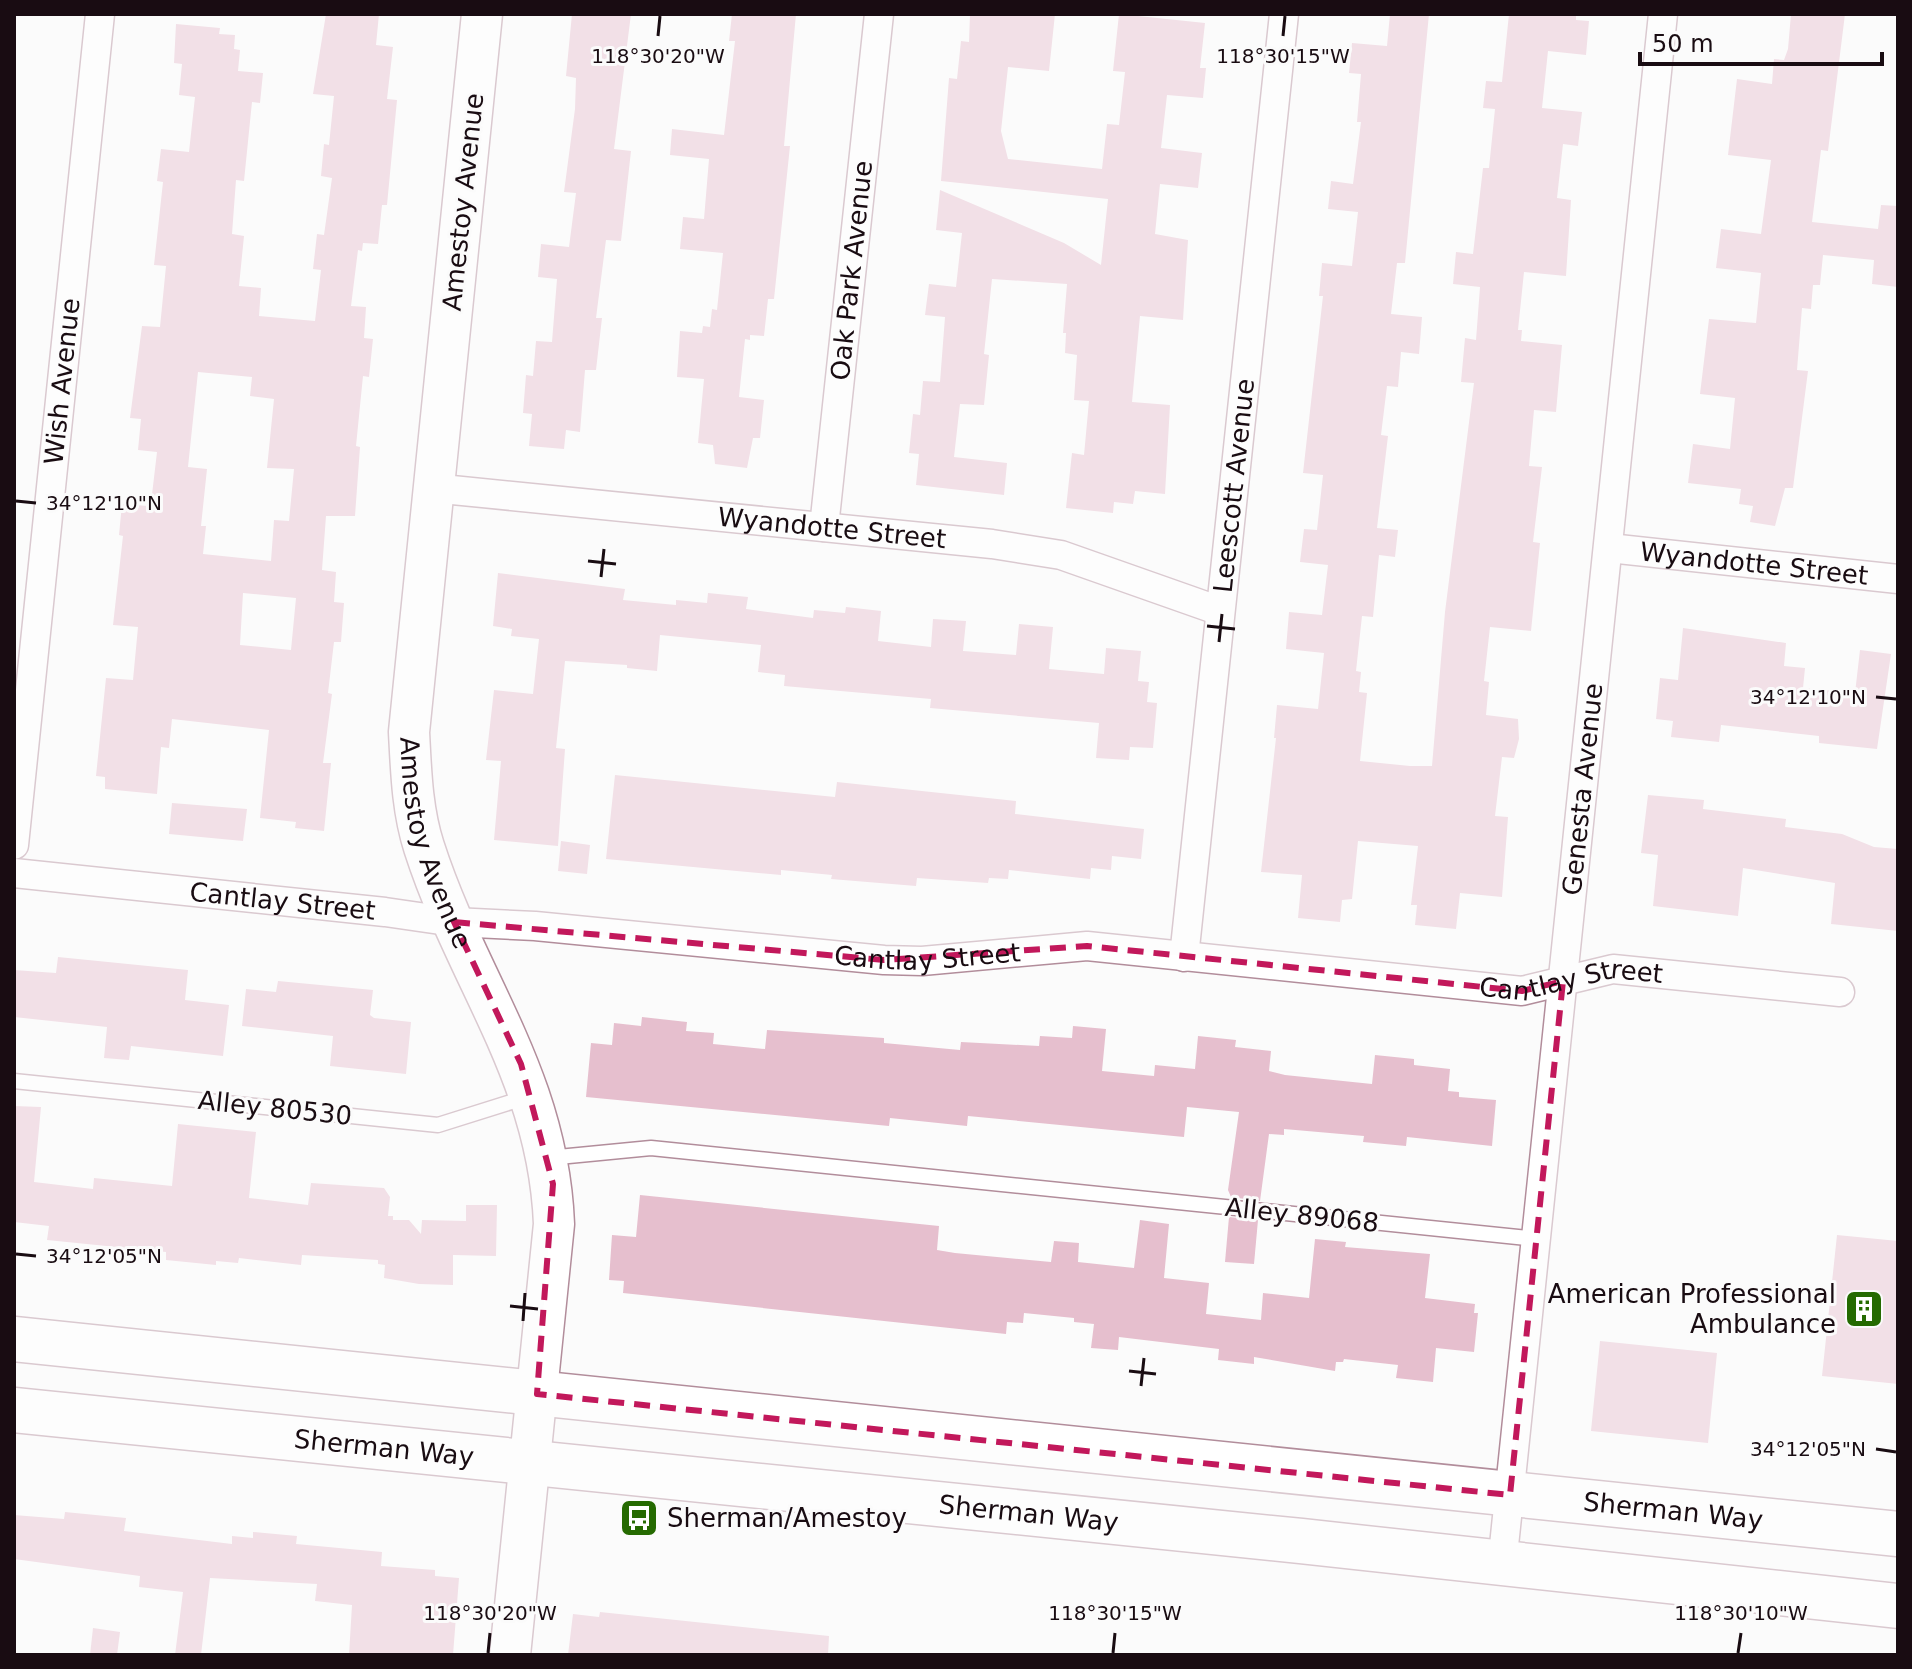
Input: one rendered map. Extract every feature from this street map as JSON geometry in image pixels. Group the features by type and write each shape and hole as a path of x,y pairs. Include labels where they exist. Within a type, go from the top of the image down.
{"main road":[{"name":"Sherman Way","path":"14,1339 1898,1534"},
{"name":"Sherman Way","path":"14,1410 1301,1541 1898,1606"}],"street":[{"name":"Wish Avenue","path":"14,845 100,14"},
{"name":"Amestoy Avenue","path":"482,14 409,732 415,807 423,846 454,922 521,1064 548,1159 554,1224 510,1655"},
{"name":"Oak Park Avenue","path":"824,527 879,14"},
{"name":"Leescott Avenue","path":"1184,957 1284,14"},
{"name":"Genesta Avenue","path":"1502,1565 1663,14"},
{"name":"Wyandotte Street","path":"432,488 992,544 1061,555 1220,611"},
{"name":"Wyandotte Street","path":"1609,548 1898,579"},
{"name":"Cantlay Street","path":"14,873 454,922 551,928 884,960 936,960 1087,946 1522,991 1613,969 1840,992"}],"lane":[{"name":"Alley 80530","path":"14,1081 438,1125 531,1095"},
{"name":"Alley 89068","path":"548,1159 651,1148 1537,1239"}],"highlighted area":[{"path":"454,922 884,960 1087,946 1522,991 1563,981 1510,1495 537,1394 553,1184 521,1064"}],"building":[{"path":"326,14 379,14 376,45 393,47 387,99 397,100 387,205 382,205 378,244 363,243 362,251 358,250 351,306 366,307 364,338 373,339 369,377 363,376 356,446 360,447 355,516 326,516 322,570 336,572 334,602 344,603 341,642 334,642 328,693 332,694 323,763 331,763 324,831 295,828 296,822 260,818 269,730 172,719 169,748 161,747 157,794 105,789 105,777 96,776 106,678 133,680 138,627 113,625 123,536 119,535 122,504 148,506 151,503 157,452 138,450 141,419 130,418 142,326 160,327 166,266 154,265 163,182 157,181 161,149 189,152 195,97 179,95 182,64 174,63 176,24 220,28 219,34 235,35 234,49 240,50 238,71 263,73 260,103 252,102 244,181 236,180 232,234 244,236 239,286 261,288 259,316 315,321 321,270 313,269 317,234 324,235 332,178 321,176 324,144 329,145 334,96 313,94","holes":["198,372 252,377 250,396 274,399 267,468 294,469 289,521 274,520 271,561 203,554 206,526 201,526 207,469 188,467","243,593 296,598 291,650 240,645"]},
{"path":"572,14 631,14 614,149 631,151 621,241 606,240 596,318 602,318 596,370 585,370 580,432 566,430 564,449 529,446 532,414 523,413 526,375 533,376 536,341 552,342 557,279 538,277 541,244 569,247 576,193 564,192 575,109 576,78 566,76"},
{"path":"732,14 796,14 784,146 790,146 774,299 768,299 764,336 750,335 750,340 745,339 739,397 764,400 760,438 753,438 747,468 715,464 713,445 698,443 704,379 677,377 680,331 702,333 703,326 710,327 712,309 717,310 723,253 680,249 683,217 704,219 709,159 670,155 672,129 724,135 735,41 729,41"},
{"path":"970,14 1055,14 1049,71 1008,67 1001,131 1008,159 1102,169 1107,124 1119,125 1125,72 1113,71 1119,14 1205,23 1200,68 1206,68 1203,98 1167,95 1161,148 1202,153 1198,188 1160,184 1155,234 1188,240 1183,320 1140,316 1132,402 1170,405 1165,494 1135,491 1133,504 1114,502 1113,513 1066,508 1072,453 1084,455 1089,401 1074,400 1077,355 1065,353 1066,333 1063,333 1067,284 992,279 984,354 989,355 984,405 960,404 954,457 1007,463 1004,495 916,485 919,454 909,453 913,414 920,415 923,381 940,382 945,317 925,315 929,284 956,287 962,233 936,230 940,190 1064,243 1101,265 1108,199 941,181 949,78 957,79 961,41 969,42"},
{"path":"1390,14 1429,14 1405,263 1397,263 1391,314 1422,317 1419,354 1401,352 1398,387 1387,386 1381,435 1388,436 1377,528 1398,530 1395,557 1379,555 1373,617 1362,616 1356,671 1361,672 1359,692 1367,693 1360,761 1410,766 1432,766 1445,612 1474,383 1461,382 1465,338 1476,340 1480,287 1453,284 1456,252 1473,254 1483,168 1489,168 1495,109 1483,108 1486,81 1502,82 1509,14 1576,14 1576,20 1589,21 1586,55 1548,51 1542,108 1582,112 1578,146 1563,144 1557,198 1571,200 1566,276 1524,272 1518,330 1522,330 1521,341 1562,345 1556,412 1534,410 1529,466 1542,467 1533,542 1540,543 1531,631 1490,627 1484,681 1489,682 1486,715 1518,719 1519,739 1514,758 1502,757 1495,816 1508,817 1502,897 1460,893 1456,929 1415,925 1417,905 1411,905 1418,846 1358,841 1352,899 1342,900 1340,922 1298,918 1302,875 1261,872 1277,705 1318,709 1324,653 1286,649 1289,612 1322,615 1328,565 1300,562 1304,529 1317,530 1323,475 1303,473 1323,296 1319,296 1322,263 1352,266 1358,212 1328,209 1331,181 1353,184 1361,122 1357,122 1361,74 1349,73 1352,43 1387,46"},
{"path":"1791,14 1845,14 1828,151 1821,150 1812,222 1878,229 1881,205 1898,206 1898,287 1872,284 1874,260 1823,255 1820,285 1813,285 1811,309 1802,308 1797,370 1808,371 1793,488 1785,488 1775,526 1750,522 1753,506 1739,504 1741,489 1688,483 1693,444 1730,449 1735,398 1700,394 1709,319 1756,323 1761,273 1716,268 1721,229 1761,234 1771,160 1728,155 1737,79 1772,84 1774,59 1784,60 1788,49"},
{"path":"498,573 625,589 623,600 676,605 676,600 707,603 708,593 748,597 746,609 813,618 814,610 845,613 846,607 881,611 878,641 931,647 933,619 966,621 963,651 1016,655 1019,624 1053,627 1049,669 1104,674 1106,648 1141,651 1138,681 1149,682 1147,702 1157,703 1153,748 1130,747 1129,760 1096,758 1099,723 930,708 931,699 784,686 785,675 758,672 761,645 660,635 657,671 627,668 627,665 565,661 556,748 565,749 558,846 494,840 501,761 486,760 494,690 533,694 539,639 511,636 512,629 493,626"},
{"path":"1683,628 1786,643 1784,666 1805,668 1803,688 1855,693 1860,650 1891,654 1877,749 1819,743 1819,736 1721,725 1719,742 1671,737 1673,721 1656,719 1660,678 1678,680"},
{"path":"615,775 835,797 837,782 1016,801 1015,814 1144,829 1141,859 1112,856 1111,870 1091,868 1090,879 1009,870 1008,879 989,878 988,883 917,878 916,886 831,879 832,875 781,870 781,875 606,859"},
{"path":"1648,795 1704,800 1703,809 1786,819 1785,827 1842,834 1874,847 1898,849 1898,931 1831,924 1835,883 1743,868 1738,916 1653,906 1658,855 1641,853"},
{"path":"172,803 247,809 243,841 169,834"},
{"path":"561,841 590,845 587,874 558,871"},
{"path":"58,957 188,970 185,1000 229,1005 223,1056 131,1046 129,1060 104,1058 107,1027 14,1017 14,970 56,973"},
{"path":"278,981 373,990 370,1015 411,1022 406,1074 330,1066 333,1036 242,1026 246,989 276,992"},
{"path":"642,1017 687,1022 686,1031 714,1033 713,1044 765,1049 767,1030 884,1038 884,1043 960,1050 961,1042 1039,1046 1040,1036 1072,1038 1073,1026 1106,1029 1102,1071 1154,1076 1155,1065 1195,1069 1198,1036 1236,1040 1235,1047 1271,1051 1269,1071 1285,1075 1372,1084 1375,1055 1414,1059 1414,1065 1450,1069 1448,1091 1459,1092 1459,1097 1496,1100 1492,1146 1407,1137 1406,1146 1363,1142 1364,1136 1284,1129 1284,1135 1269,1134 1260,1201 1231,1197 1228,1190 1239,1112 1187,1107 1184,1137 968,1116 967,1126 890,1118 889,1126 586,1097 591,1043 612,1045 614,1023 641,1026"},
{"path":"14,1106 41,1107 34,1182 93,1189 94,1178 172,1186 178,1124 256,1132 249,1198 308,1205 311,1183 384,1188 390,1197 388,1216 393,1216 393,1220 409,1220 421,1234 422,1220 466,1221 466,1205 497,1205 496,1256 453,1255 453,1285 419,1284 384,1278 385,1265 378,1264 378,1260 302,1255 301,1265 239,1258 238,1263 216,1261 216,1265 166,1260 166,1252 47,1240 49,1226 14,1222"},
{"path":"640,1195 939,1226 937,1250 955,1253 1051,1262 1054,1241 1079,1243 1078,1262 1134,1268 1140,1220 1169,1224 1164,1278 1209,1283 1206,1314 1261,1320 1263,1293 1309,1298 1315,1239 1346,1242 1345,1247 1430,1254 1425,1298 1475,1304 1474,1313 1478,1313 1474,1352 1436,1348 1433,1382 1396,1378 1398,1365 1344,1359 1343,1362 1336,1362 1335,1371 1254,1357 1254,1364 1218,1360 1219,1349 1119,1337 1118,1350 1091,1348 1094,1324 1074,1322 1074,1318 1024,1313 1023,1323 1007,1322 1006,1334 623,1293 624,1281 609,1280 612,1235 636,1237"},
{"path":"1229,1217 1258,1220 1254,1264 1225,1262"},
{"name":"American Professional Ambulance","path":"1837,1235 1898,1241 1898,1384 1822,1376"},
{"path":"1600,1341 1717,1353 1708,1443 1591,1431"},
{"path":"65,1512 126,1518 124,1531 232,1544 232,1536 253,1538 253,1532 297,1536 296,1544 382,1552 381,1566 435,1570 435,1576 459,1578 453,1655 349,1655 352,1605 315,1601 317,1584 210,1578 201,1655 175,1655 183,1592 139,1587 140,1576 14,1559 14,1515 64,1519"},
{"path":"600,1612 829,1636 828,1655 568,1655 573,1614 599,1617"},
{"path":"93,1628 120,1632 117,1655 90,1655"}],"place":[{"name":"American Professional Ambulance","path":"1864,1309"},
{"name":"Sherman/Amestoy","path":"639,1518"}]}
